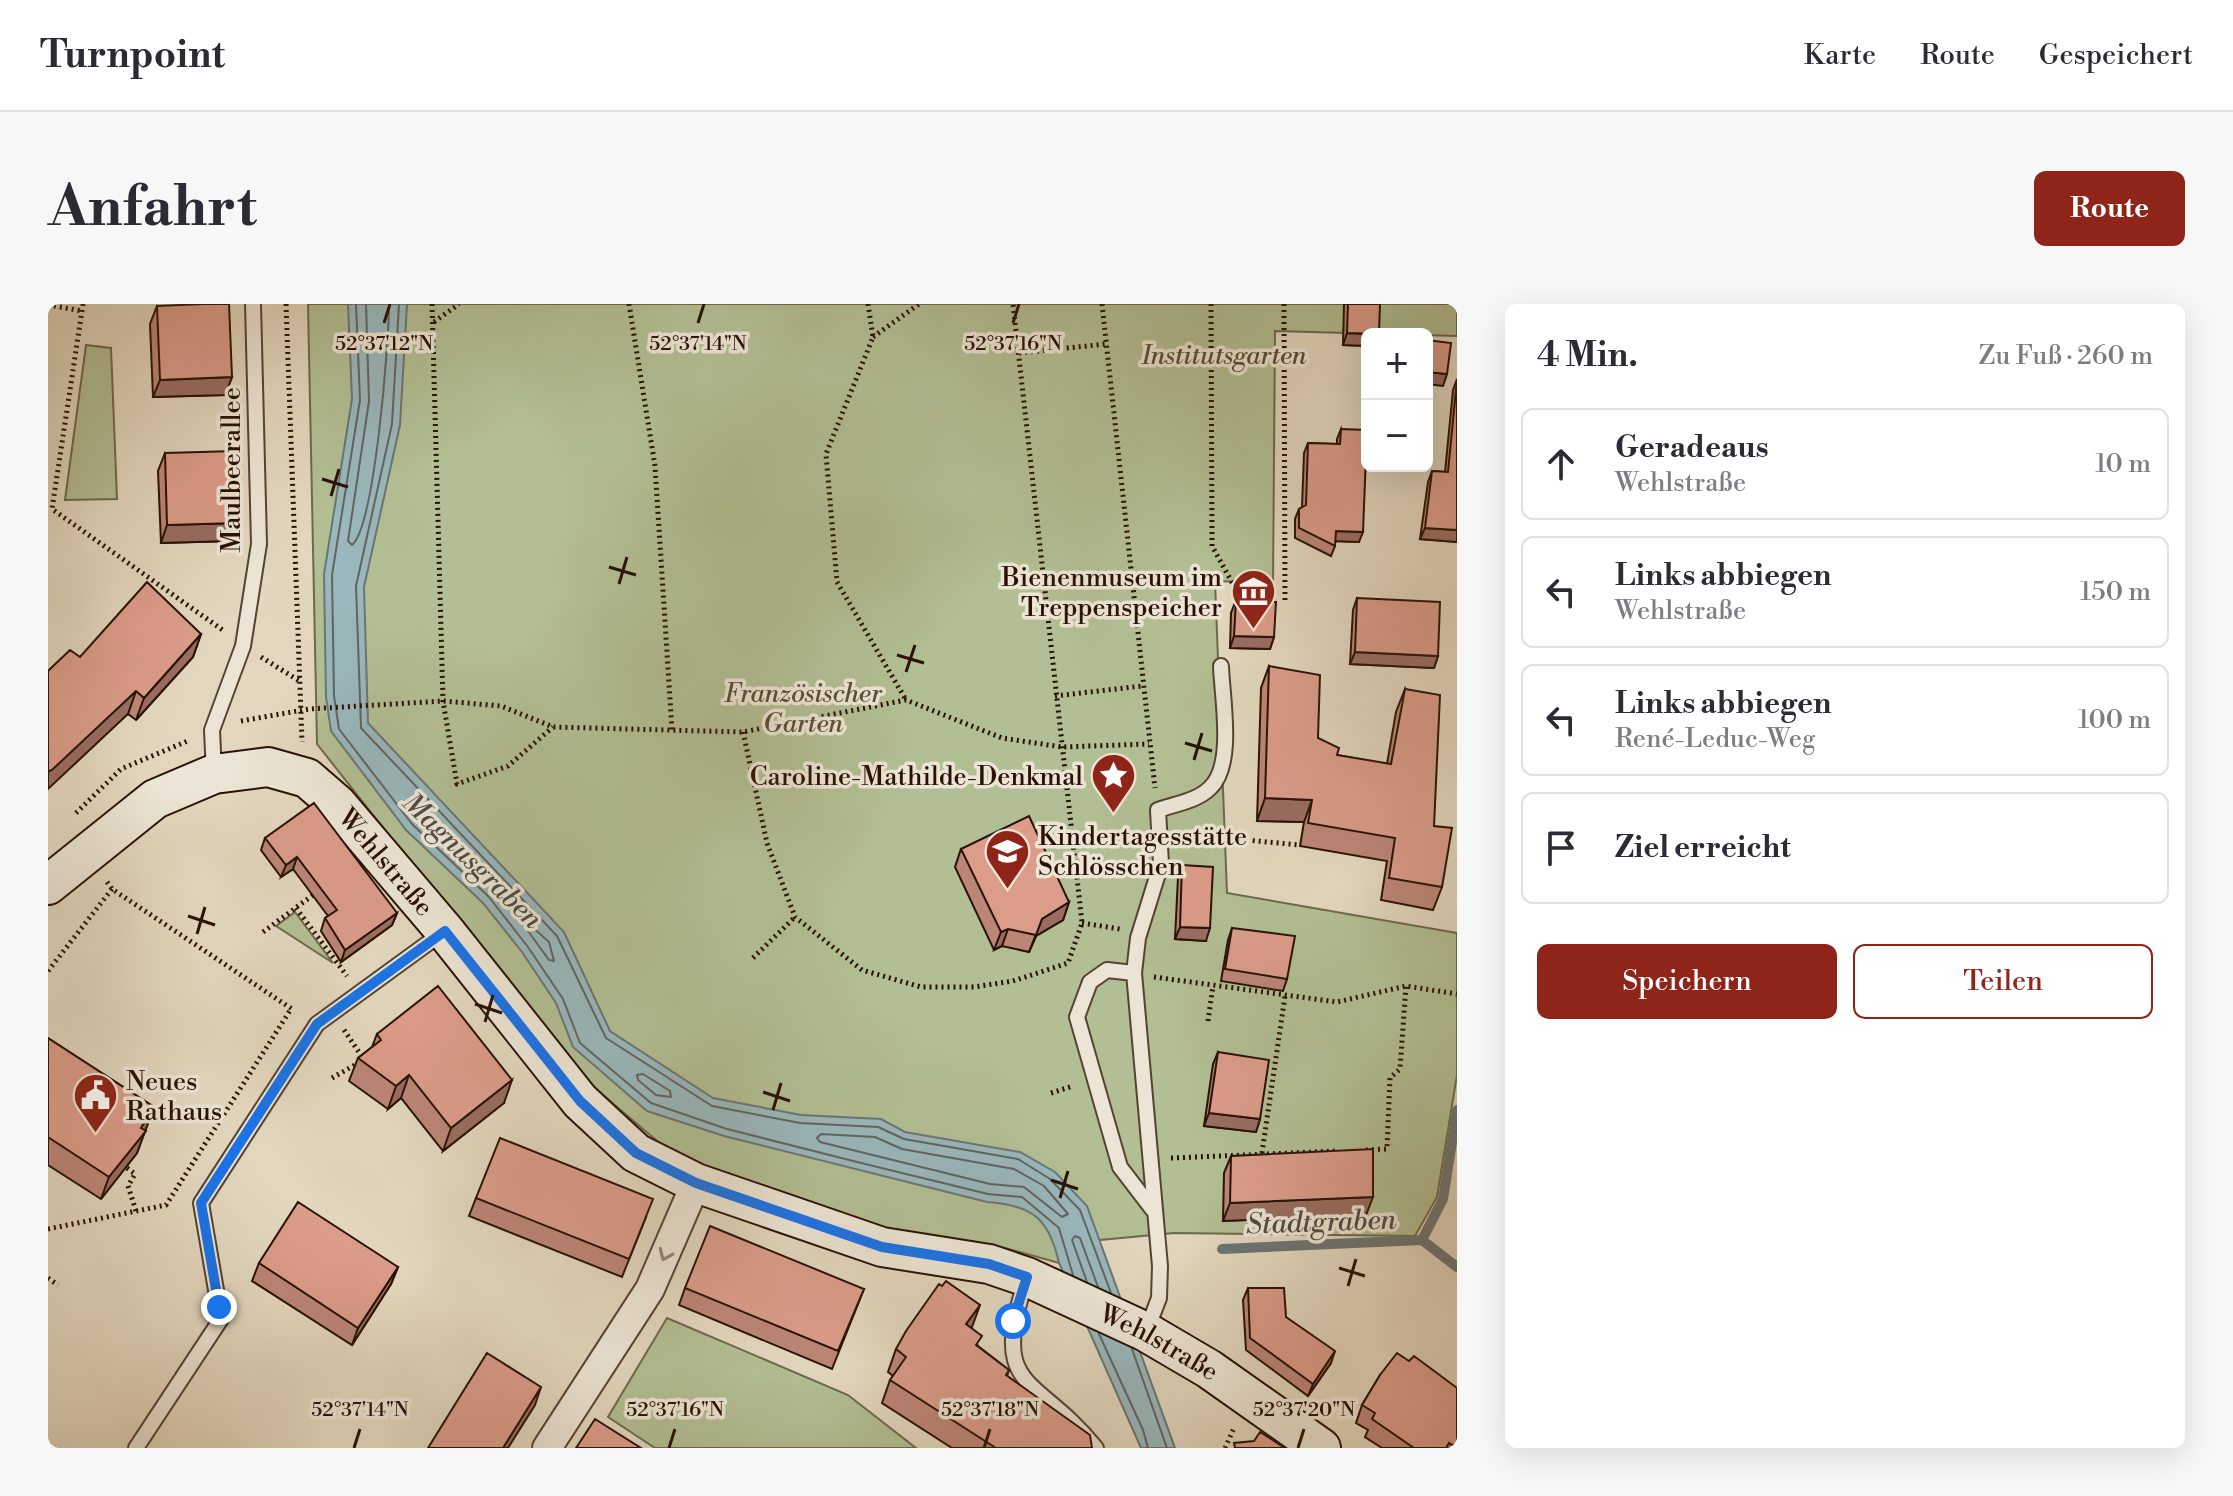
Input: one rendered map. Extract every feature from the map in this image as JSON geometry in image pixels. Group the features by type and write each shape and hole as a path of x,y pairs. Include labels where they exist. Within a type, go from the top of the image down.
{"street":[{"name":"Wehlstraße","path":"48,885 155,799 214,774 268,767 307,778 337,804 445,931 580,1101 636,1153 696,1183 882,1247 989,1264 1066,1293 1143,1331 1209,1369 1321,1448"},
{"path":"547,1448 650,1289 696,1183"}],"lane":[{"name":"Maulbeerallee","path":"214,774 212,730 243,646 259,544 253,304"},
{"path":"1143,1331 1159,1298 1160,1266 1134,973 1138,938 1161,864 1158,810 1191,799 1211,788 1225,764 1221,666"},
{"path":"136,1448 221,1319 201,1203 317,1024 355,991 445,931"},
{"path":"1134,973 1107,970 1090,982 1077,1017 1120,1167 1153,1210"},
{"path":"1027,1277 1013,1321 1012,1346 1021,1376 1033,1391 1077,1425 1096,1448"}],"path":[{"path":"286,304 302,740 307,778"},
{"path":"432,304 443,701 457,784 508,766 553,727"},
{"path":"433,322 459,304"},
{"path":"629,304 655,466 672,730"},
{"path":"868,304 873,337 826,454 837,582 906,700"},
{"path":"873,337 919,304"},
{"path":"743,732 767,843 795,917 862,970 921,987 974,987 1013,981 1068,963 1082,923 1013,304"},
{"path":"1102,304 1158,810"},
{"path":"1211,304 1212,546 1239,595"},
{"path":"1284,304 1285,604"},
{"path":"48,305 82,308 50,508 243,646 301,682"},
{"path":"1019,353 1106,344"},
{"path":"1055,696 1142,686"},
{"path":"309,709 443,701 501,706 553,727 743,732 906,700 1002,738 1062,747 1149,744"},
{"path":"1160,833 1300,845"},
{"path":"88,852 112,889 317,1024"},
{"path":"48,971 112,889"},
{"path":"263,932 313,895"},
{"path":"296,908 355,991"},
{"path":"753,958 795,917"},
{"path":"1082,923 1113,925 1138,938"},
{"path":"1134,973 1337,1002 1406,986 1457,994"},
{"path":"1208,1021 1213,986"},
{"path":"1355,1151 1387,1149 1390,1078 1400,1069 1406,986"},
{"path":"1262,1153 1285,996"},
{"path":"48,1229 166,1205 291,1009"},
{"path":"331,1013 367,1062 332,1078"},
{"path":"1150,1159 1340,1151"},
{"path":"127,1168 135,1174 128,1186 136,1211"},
{"path":"48,1278 58,1285"}],"green space":[{"name":"Französischer Garten","path":"308,304 1457,304 1457,336 1433,335 1433,328 1361,328 1361,333 1275,331 1273,583 1215,581 1227,893 1457,933 1457,1075 1437,1197 1415,1236 1174,1233 1100,1240 1082,1259 1059,1263 998,1246 885,1230 703,1180 576,1072 317,744"},
{"path":"86,345 111,348 117,499 65,500"},
{"path":"295,912 333,963 276,926"},
{"path":"667,1318 848,1395 916,1448 655,1448 608,1417"}],"water":[{"name":"Magnusgraben","path":"348,304 407,304 400,425 364,587 368,723 564,932 610,1031 713,1098 801,1115 881,1119 905,1132 1020,1152 1055,1172 1087,1206 1175,1448 1141,1448 1059,1263 1050,1235 1036,1217 1016,1206 987,1202 724,1136 647,1111 573,1047 556,1003 522,952 483,903 406,830 331,731 326,697 324,574 352,399"}],"building":[{"path":"229,304 232,377 160,380 157,306"},
{"path":"1348,304 1380,304 1379,328 1361,328 1361,333 1347,333"},
{"path":"1433,341 1451,343 1447,374 1433,373"},
{"path":"1457,380 1457,530 1425,528 1432,472 1448,472"},
{"path":"1341,429 1361,430 1361,472 1365,472 1363,532 1336,531 1335,546 1299,528 1299,509 1306,505 1308,443 1340,444"},
{"path":"235,451 237,523 167,525 165,453"},
{"path":"147,582 201,634 144,698 136,691 48,772 48,671 70,650 80,657"},
{"path":"1357,598 1440,602 1438,656 1355,652"},
{"path":"1236,600 1276,602 1274,637 1234,636"},
{"path":"1269,666 1320,675 1318,738 1339,748 1337,755 1391,764 1405,689 1440,695 1434,826 1452,828 1442,887 1389,878 1395,838 1308,823 1312,800 1265,798"},
{"path":"314,803 397,913 345,950 325,918 337,910 297,857 286,865 265,838"},
{"name":"Kindertagesstätte Schlösschen","path":"1029,816 1069,902 1042,919 1036,935 1008,929 1001,932 961,849"},
{"path":"1182,865 1213,867 1210,928 1180,927"},
{"path":"1232,928 1295,936 1287,979 1225,969"},
{"path":"438,986 512,1080 451,1128 409,1075 396,1086 358,1058 381,1040 377,1034"},
{"name":"Neues Rathaus","path":"48,1038 154,1107 141,1128 146,1131 109,1177 48,1137"},
{"path":"1218,1052 1269,1060 1260,1119 1209,1113"},
{"path":"500,1138 653,1199 629,1259 476,1198"},
{"path":"1373,1149 1373,1197 1230,1203 1231,1156"},
{"path":"298,1202 398,1267 358,1328 259,1263"},
{"path":"710,1226 864,1289 838,1351 685,1288"},
{"path":"946,1281 980,1305 966,1324 982,1336 976,1345 1009,1370 1006,1375 1090,1435 1092,1448 996,1448 890,1380 906,1357 896,1349 906,1331 939,1284 942,1286"},
{"path":"1248,1288 1284,1288 1286,1317 1335,1351 1313,1384 1250,1338"},
{"path":"487,1353 541,1387 503,1448 428,1448"},
{"path":"1397,1353 1409,1361 1414,1356 1457,1388 1457,1448 1449,1443 1446,1448 1414,1448 1372,1419 1375,1413 1362,1405"},
{"path":"595,1419 641,1448 576,1448"},
{"path":"1260,1432 1285,1448 1235,1448 1234,1443 1254,1441"}],"waterway":[{"name":"Stadtgraben","path":"1457,1110 1443,1199 1422,1240 1457,1267"},
{"name":"Stadtgraben","path":"1222,1249 1422,1240"}],"place":[{"name":"Bienenmuseum im Treppenspeicher","path":"1253,631"},
{"name":"Caroline-Mathilde-Denkmal","path":"1114,815"},
{"name":"Kindertagesstätte Schlösschen","path":"1007,890"},
{"name":"Neues Rathaus","path":"95,1135"}],"route":[{"path":"219,1307 201,1203 317,1024 445,931 580,1101 636,1153 696,1183 882,1247 989,1264 1027,1277 1013,1321"}],"park label":[{"name":"Institutsgarten","path":"1224,355"}]}
